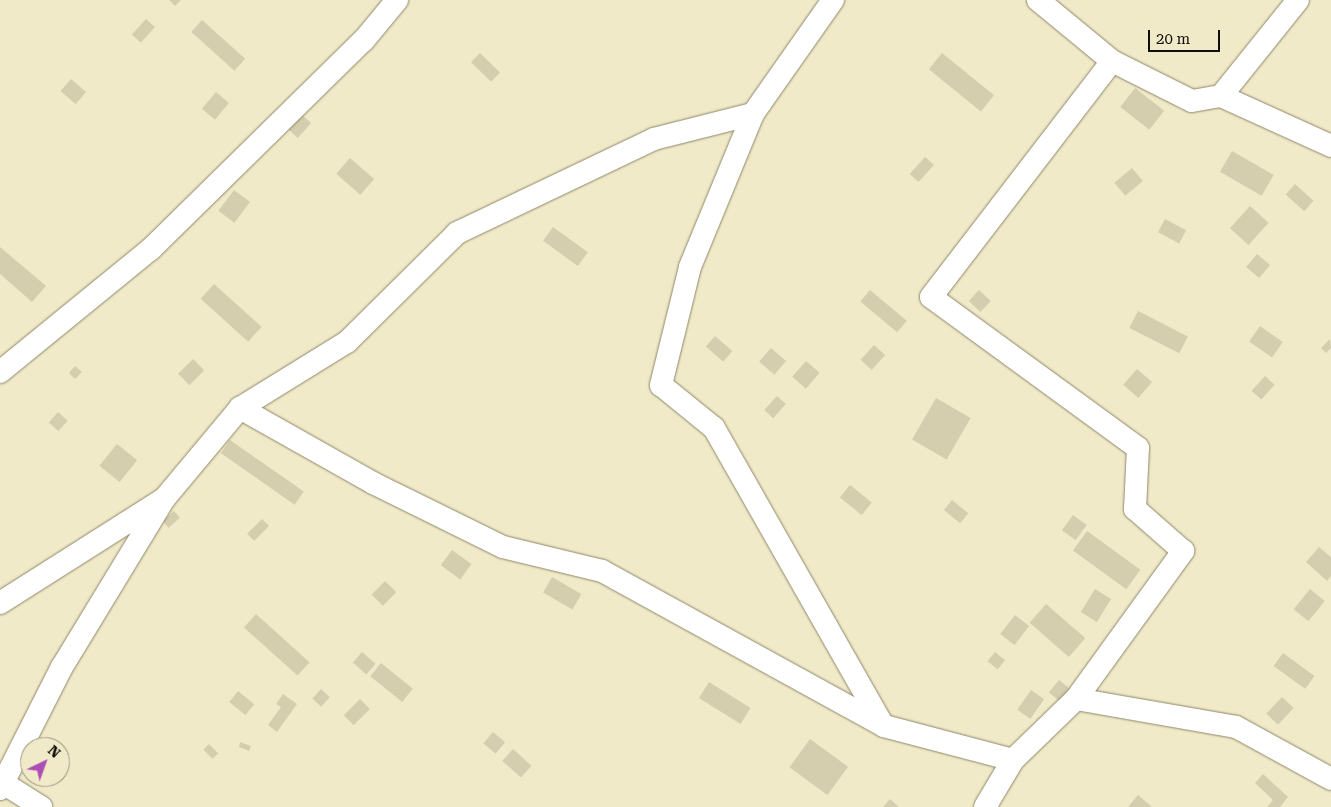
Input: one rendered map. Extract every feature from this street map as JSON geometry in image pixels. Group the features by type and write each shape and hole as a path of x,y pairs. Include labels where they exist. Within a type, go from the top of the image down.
{"street":[{"path":"0,372 151,249 364,40 397,0"},
{"path":"833,0 753,114 690,267 661,385 714,428 884,726"},
{"path":"1038,0 1112,60 1192,101 1221,96 1331,146"},
{"path":"1221,96 1298,0"},
{"path":"985,807 1013,760 1076,699 1183,551 1135,509 1138,448 931,297 1112,60"},
{"path":"41,807 1,784 62,667 164,499 240,408 347,342 457,233 654,139 753,114"},
{"path":"240,408 373,483 502,547 602,571 884,726 1013,760"},
{"path":"0,603 164,499"},
{"path":"1076,699 1236,727 1331,779"}],"building":[{"path":"169,0 181,0 175,6"},
{"path":"146,19 155,27 141,43 132,35"},
{"path":"202,20 245,59 234,71 191,32"},
{"path":"480,53 500,72 491,82 471,62"},
{"path":"942,53 994,95 981,111 929,69"},
{"path":"71,79 86,92 76,104 61,91"},
{"path":"1135,88 1164,111 1149,130 1120,107"},
{"path":"216,92 229,103 215,120 202,109"},
{"path":"300,113 311,123 298,138 287,128"},
{"path":"1232,151 1274,175 1262,196 1220,172"},
{"path":"925,157 934,165 919,182 910,174"},
{"path":"350,158 374,179 360,195 336,174"},
{"path":"1132,168 1143,181 1125,196 1114,183"},
{"path":"1295,184 1314,201 1304,211 1286,194"},
{"path":"234,190 250,202 234,223 218,211"},
{"path":"1250,206 1269,223 1249,245 1230,228"},
{"path":"1165,219 1186,230 1179,244 1158,232"},
{"path":"553,227 588,252 578,266 543,241"},
{"path":"0,247 46,286 32,302 0,274"},
{"path":"1257,254 1270,265 1259,278 1246,267"},
{"path":"214,284 262,327 248,342 201,299"},
{"path":"870,290 907,321 897,332 860,301"},
{"path":"979,290 991,301 980,312 969,301"},
{"path":"1138,311 1188,336 1179,353 1129,328"},
{"path":"1260,326 1283,342 1272,358 1249,342"},
{"path":"715,336 732,351 723,362 706,347"},
{"path":"1330,339 1331,348 1326,353 1321,348"},
{"path":"874,345 885,355 872,370 861,360"},
{"path":"771,348 786,361 774,375 759,362"},
{"path":"193,359 204,370 189,385 178,374"},
{"path":"806,361 820,373 806,389 792,377"},
{"path":"75,366 82,372 75,379 69,373"},
{"path":"1137,369 1152,382 1138,398 1123,385"},
{"path":"1265,376 1275,385 1261,400 1252,391"},
{"path":"777,396 786,404 773,418 764,410"},
{"path":"936,398 971,418 947,460 912,440"},
{"path":"58,412 68,421 58,431 49,422"},
{"path":"230,440 304,492 295,505 221,453"},
{"path":"117,444 137,460 120,482 99,466"},
{"path":"850,485 872,503 862,515 840,497"},
{"path":"952,500 968,513 960,523 944,510"},
{"path":"174,511 180,518 169,528 163,521"},
{"path":"1073,515 1087,525 1076,540 1062,530"},
{"path":"262,519 269,526 254,541 247,534"},
{"path":"1087,531 1140,570 1126,589 1073,550"},
{"path":"1319,547 1331,557 1331,576 1327,581 1306,562"},
{"path":"452,550 471,564 460,579 441,565"},
{"path":"552,577 581,594 572,610 543,593"},
{"path":"385,581 396,592 383,606 372,594"},
{"path":"1095,589 1111,599 1097,622 1081,612"},
{"path":"1310,589 1325,601 1308,621 1294,609"},
{"path":"1046,604 1085,638 1069,657 1030,623"},
{"path":"256,614 310,662 297,676 244,627"},
{"path":"1015,615 1029,626 1014,645 1000,634"},
{"path":"362,652 376,664 366,674 353,663"},
{"path":"995,652 1005,660 998,670 987,661"},
{"path":"1283,653 1315,676 1305,689 1274,666"},
{"path":"381,663 413,689 402,702 370,676"},
{"path":"1059,680 1070,689 1060,701 1049,692"},
{"path":"709,682 751,708 740,724 699,698"},
{"path":"321,689 330,697 321,707 312,699"},
{"path":"1031,690 1044,699 1030,719 1017,710"},
{"path":"238,691 254,704 246,715 229,702"},
{"path":"283,694 297,704 277,732 268,725 281,707 276,704"},
{"path":"1282,697 1294,708 1278,725 1266,714"},
{"path":"360,699 370,709 354,725 344,715"},
{"path":"493,732 505,742 496,754 483,743"},
{"path":"810,739 848,767 827,795 789,767"},
{"path":"240,742 251,746 249,751 239,747"},
{"path":"209,744 218,753 213,759 203,750"},
{"path":"513,749 532,766 521,778 502,761"},
{"path":"1263,774 1288,797 1280,807 1267,807 1273,800 1255,783"},
{"path":"1138,795 1152,807 1128,807"},
{"path":"890,799 899,807 883,807"}]}
